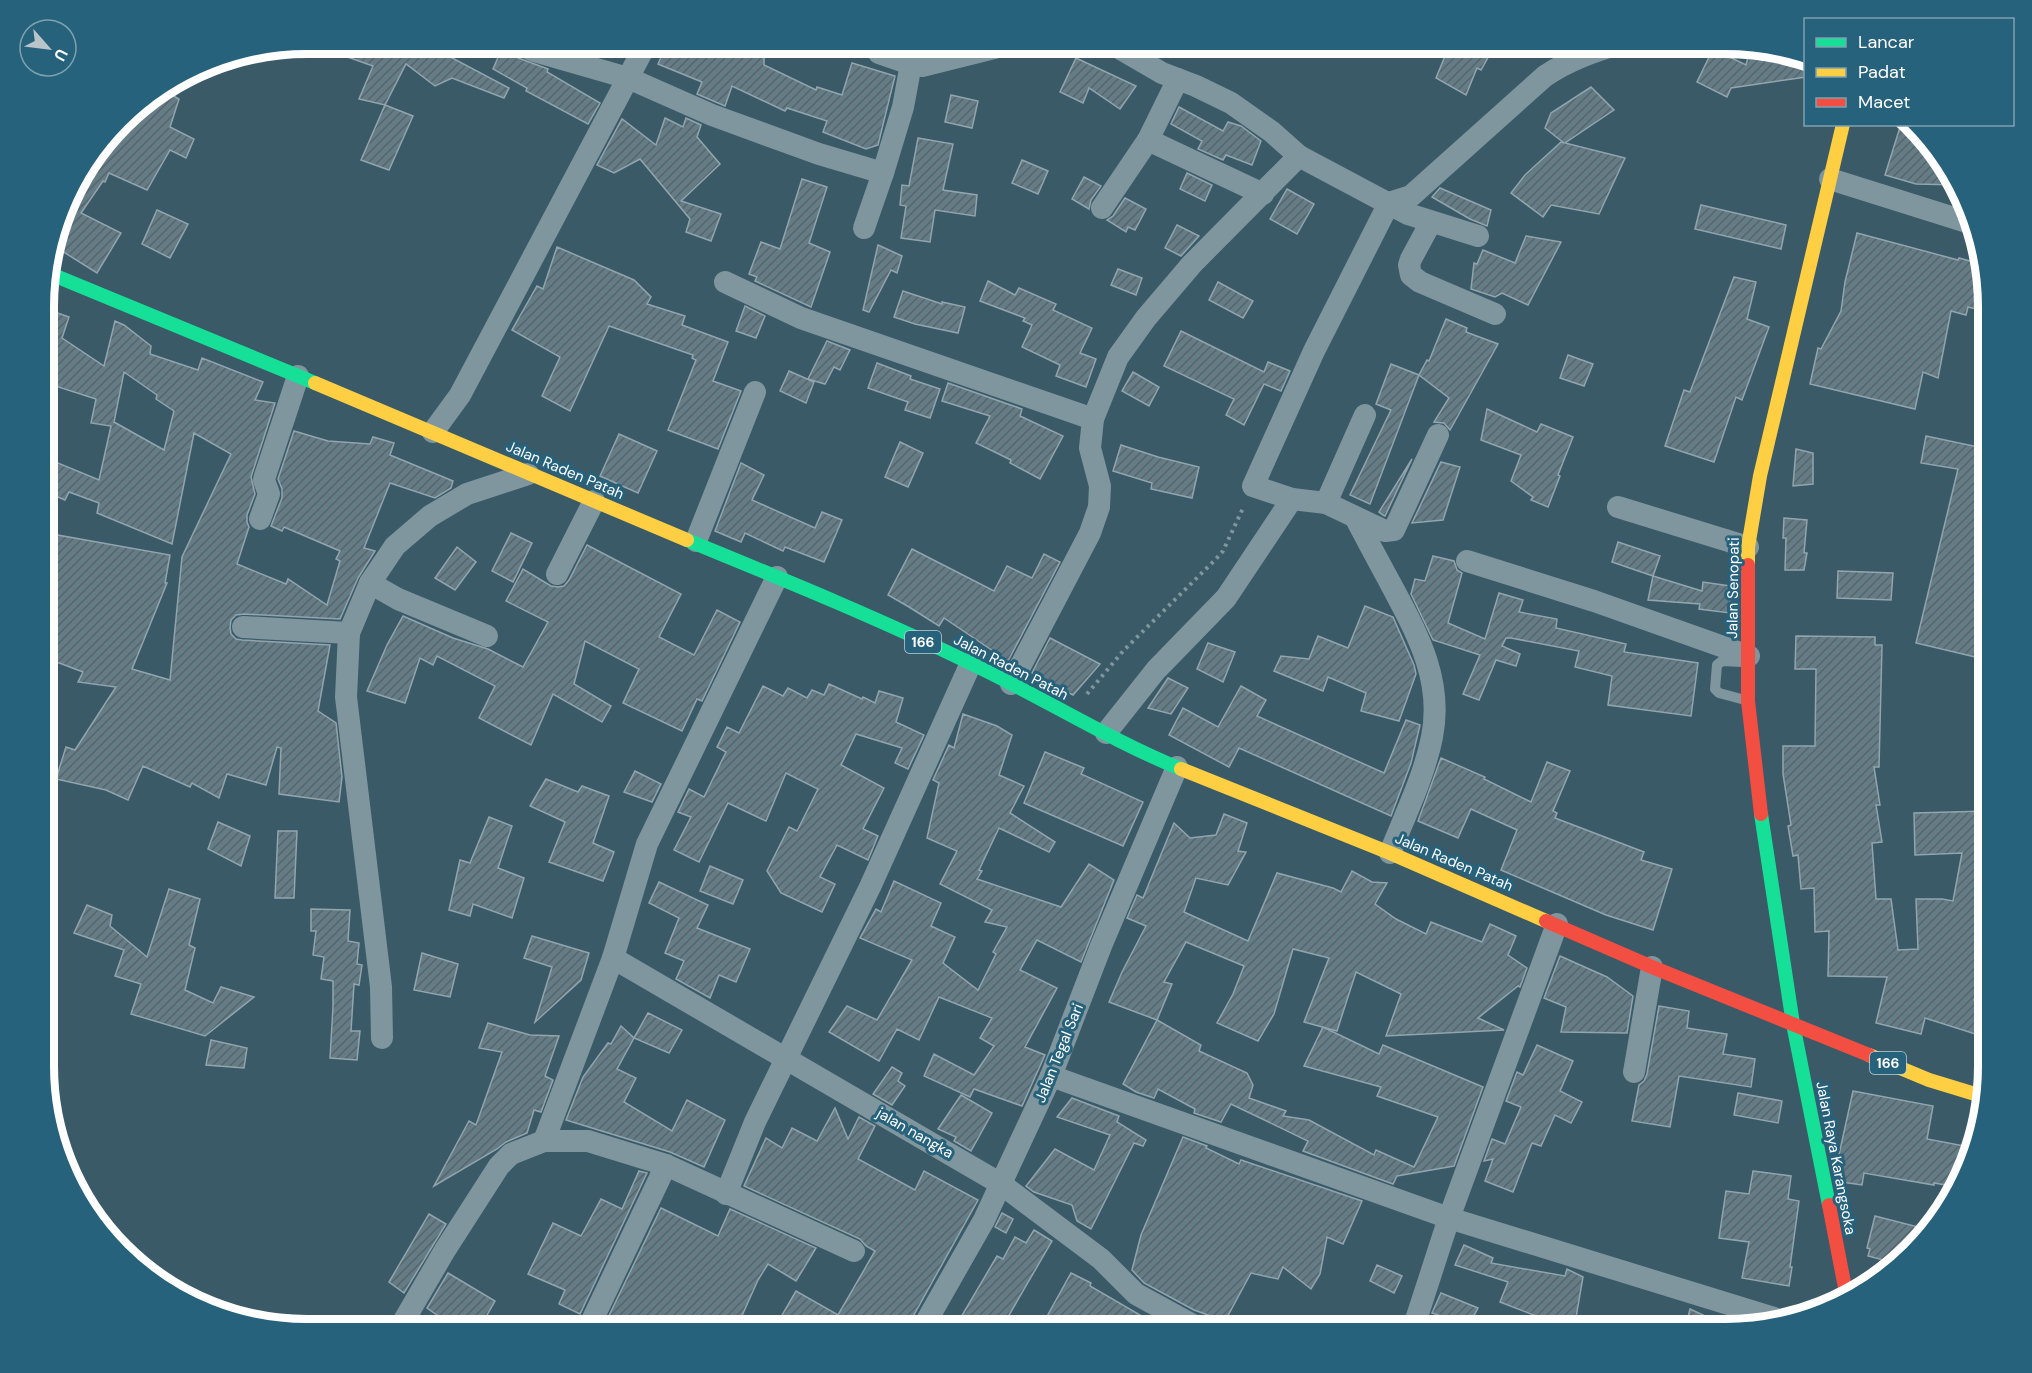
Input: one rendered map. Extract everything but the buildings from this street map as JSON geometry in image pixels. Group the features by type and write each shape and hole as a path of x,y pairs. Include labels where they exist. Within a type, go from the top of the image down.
{"main road":[{"name":"Jalan Senopati","path":"1793,1024 1757,787 1748,701 1748,547 1760,476 1843,126"},
{"name":"Jalan Raden Patah","path":"56,276 433,432 528,474 586,515 696,541 774,583 964,678 1011,684 1129,746 1177,768 1390,853 1652,967 1793,1024"},
{"name":"166","path":"1793,1024 1929,1080 1976,1094"},
{"name":"Jalan Raya Karangsoka","path":"1793,1024 1845,1289"}],"street":[{"path":"544,54 628,78 712,115 819,154 883,173"},
{"path":"433,432 460,395 641,54"},
{"path":"882,54 922,66 970,54"},
{"path":"1129,54 1162,73 1231,103 1272,132 1299,156 1413,215 1478,236"},
{"path":"1495,314 1420,282 1411,275 1409,265 1413,215 1412,195 1545,76 1564,63 1586,54"},
{"path":"864,228 903,106 911,64"},
{"path":"1102,208 1148,140 1178,79"},
{"path":"1148,140 1263,194"},
{"path":"1011,684 1090,533 1099,507 1100,486 1090,448 1093,419 1118,357 1146,318 1192,264 1299,156"},
{"path":"1830,179 1963,221"},
{"path":"1413,215 1314,351 1259,487 1292,499 1326,503 1385,531 1394,530 1437,435"},
{"path":"725,282 801,318 1093,419"},
{"path":"260,519 269,494 264,480 298,376"},
{"path":"696,541 755,392"},
{"path":"1326,503 1365,415"},
{"path":"382,1038 379,975 346,697 349,633 395,546 430,516 467,494 528,474"},
{"path":"1106,733 1156,670 1226,598 1292,499"},
{"path":"1618,507 1748,547"},
{"path":"557,573 586,515"},
{"path":"1355,517 1413,623 1426,654 1433,687 1434,716 1426,759 1390,853"},
{"path":"1467,561 1594,601 1749,660"},
{"path":"544,1140 613,958 647,844 774,583"},
{"path":"374,585 398,599 487,636"},
{"path":"243,627 349,633"},
{"path":"726,1194 755,1122 870,887 964,678"},
{"name":"Jalan Tegal Sari","path":"928,1319 984,1220 1051,1076 1101,946 1177,768"},
{"path":"1416,1319 1449,1218 1557,924"},
{"name":"jalan nangka","path":"613,958 1002,1184 1101,1259 1136,1294 1182,1319"},
{"path":"1634,1071 1652,967"},
{"path":"1051,1076 1449,1218 1766,1316"},
{"path":"405,1319 445,1250 500,1166 511,1154 544,1140 588,1141 666,1165 854,1251"},
{"path":"593,1319 666,1165"}],"lane":[{"path":"1748,701 1719,693 1715,689 1715,672 1722,661 1749,660"}],"path":[{"path":"1069,715 1124,650 1216,560 1259,487"}],"traffic: fast":[{"path":"56,276 315,383"},
{"path":"687,540 830,599 935,646 1127,745 1181,769"},
{"path":"1761,814 1793,1024 1829,1205"}],"traffic: slow":[{"path":"1748,565 1748,547 1760,476 1843,126"},
{"path":"315,383 687,540"},
{"path":"1181,769 1390,853 1546,921"},
{"path":"1869,1055 1929,1080 1976,1094"}],"traffic: jam":[{"path":"1748,565 1748,701 1761,814"},
{"path":"1546,921 1652,967 1869,1055"},
{"path":"1829,1205 1845,1289"}]}
